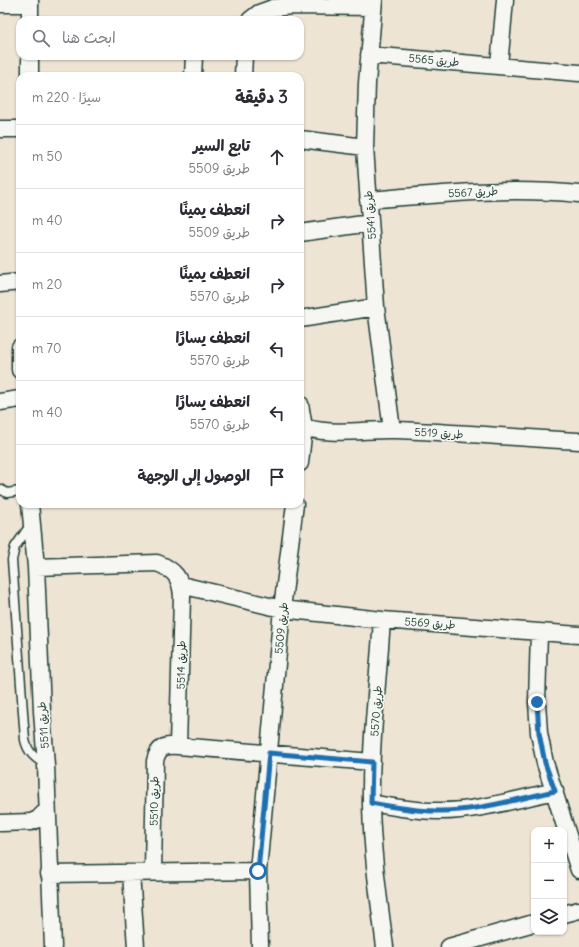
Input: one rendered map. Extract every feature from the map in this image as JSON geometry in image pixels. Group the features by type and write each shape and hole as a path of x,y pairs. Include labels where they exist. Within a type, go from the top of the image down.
{"street":[{"path":"499,66 505,0"},
{"path":"0,4 30,8"},
{"path":"255,16 258,13 273,8 290,6 374,4"},
{"name":"طريق 5541","path":"374,4 369,55 365,147 376,307 392,430"},
{"name":"طريق 5565","path":"369,55 579,73"},
{"path":"30,60 30,72"},
{"path":"193,72 194,60"},
{"path":"243,72 244,60"},
{"path":"0,128 16,129"},
{"path":"304,139 365,147"},
{"name":"طريق 5567","path":"368,200 471,191 522,190 579,194"},
{"path":"304,232 370,223"},
{"path":"0,284 16,282"},
{"path":"304,318 376,307"},
{"path":"0,402 16,400"},
{"name":"طريق 5519","path":"304,427 332,432 392,430 579,441"},
{"name":"طريق 5511","path":"30,508 36,567 53,947"},
{"name":"طريق 5509","path":"260,947 258,871 282,609 295,508"},
{"path":"36,567 157,563 168,567 176,575 181,585 282,609"},
{"name":"طريق 5514","path":"178,746 182,597 181,585"},
{"name":"طريق 5569","path":"282,609 382,620 579,635"},
{"name":"طريق 5570","path":"382,620 372,762 371,803 374,865 385,947"},
{"path":"539,632 537,702 539,733 545,763 579,870"},
{"path":"178,746 372,762"},
{"name":"طريق 5510","path":"153,872 155,760 157,753 162,748 178,746"},
{"path":"371,803 404,809 437,811 471,809 555,791"},
{"path":"0,823 35,821 48,818"},
{"path":"0,827 48,818"},
{"path":"49,874 258,871"},
{"path":"131,873 136,947"},
{"path":"567,913 579,910"},
{"path":"449,947 531,924"}],"lane":[{"path":"0,489 7,493 16,492"},
{"path":"32,523 15,546 12,560 25,740 31,754 46,766"}],"route":[{"path":"258,871 269,753 372,762 371,803 404,809 437,811 471,809 555,791 545,763 539,733 537,702"}]}
